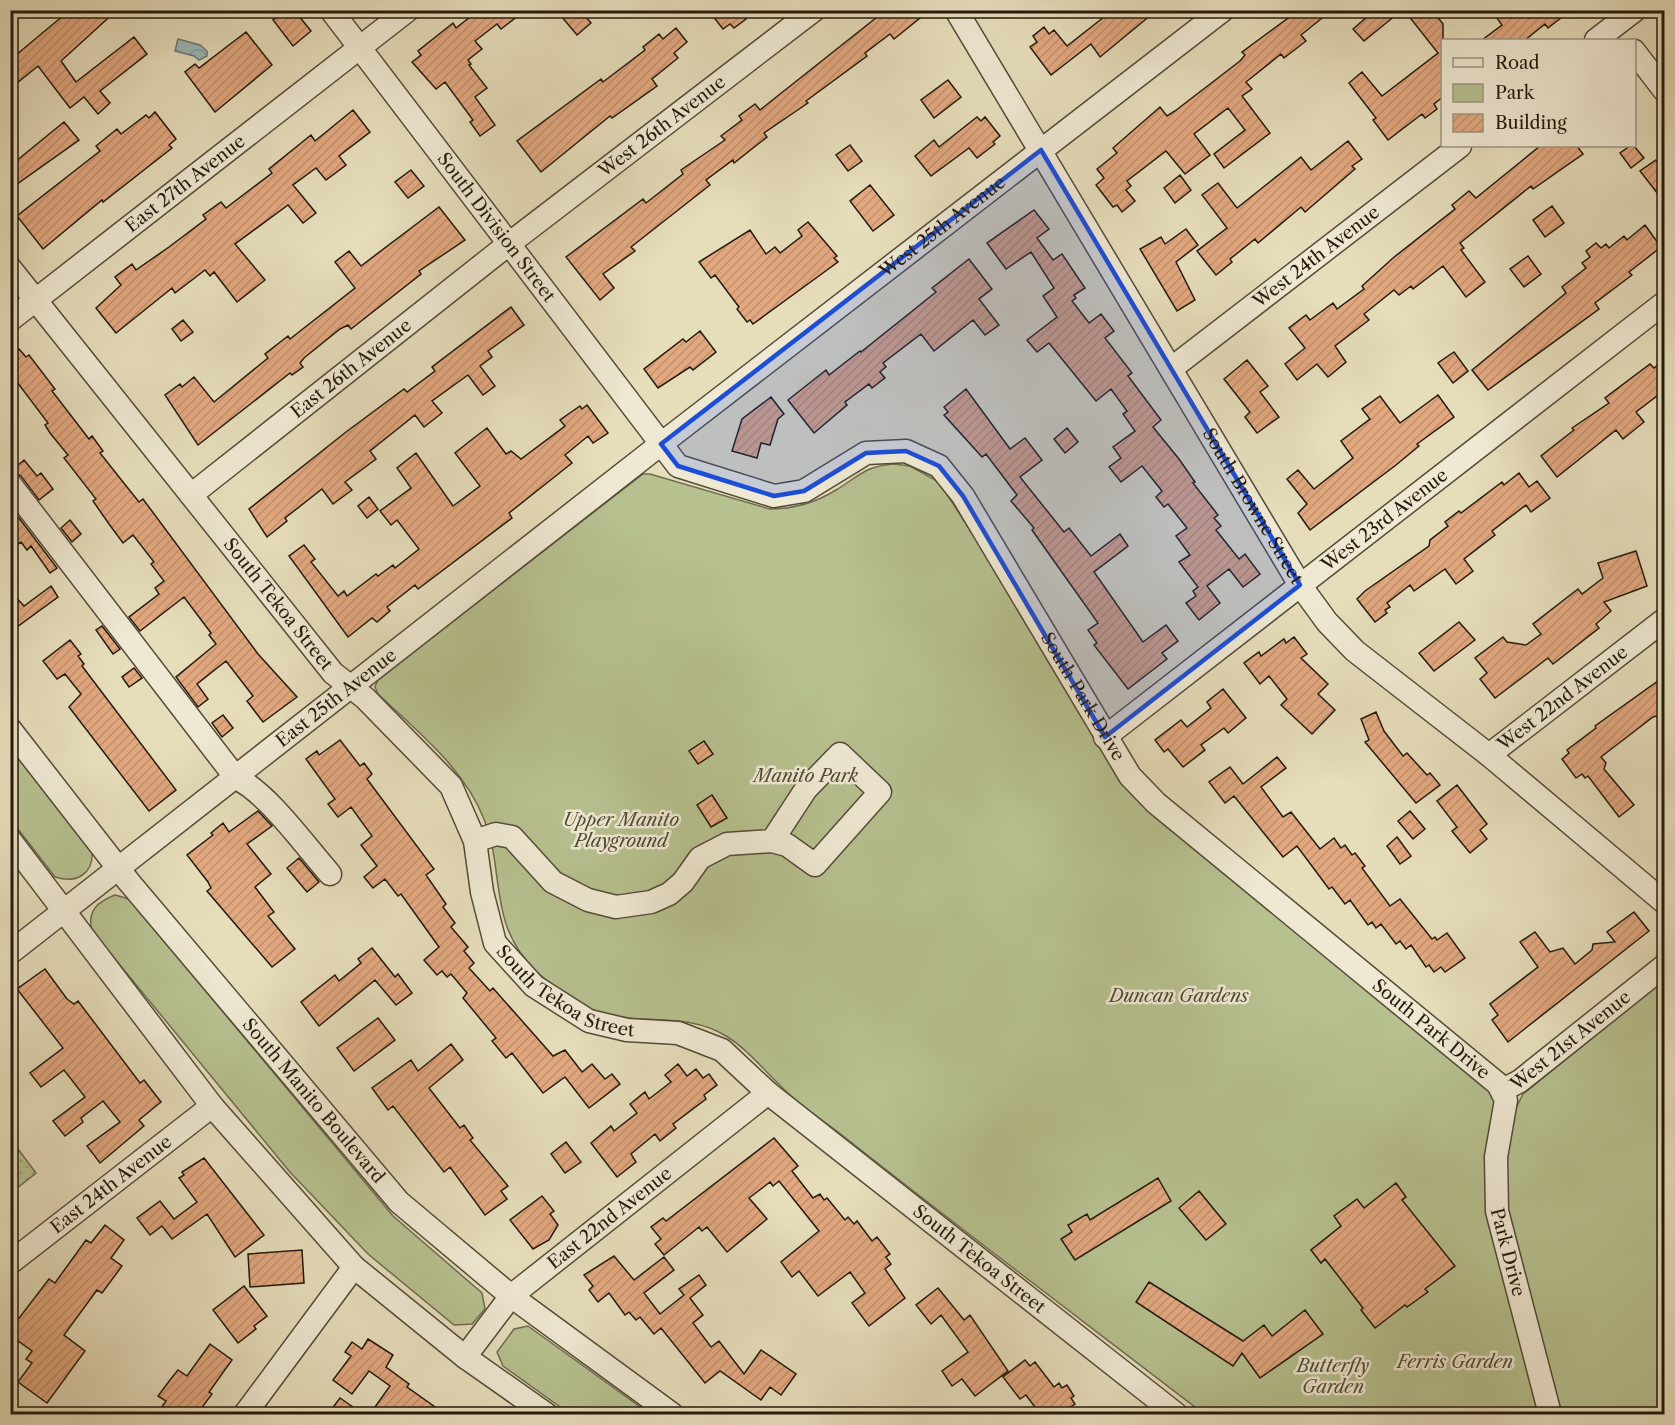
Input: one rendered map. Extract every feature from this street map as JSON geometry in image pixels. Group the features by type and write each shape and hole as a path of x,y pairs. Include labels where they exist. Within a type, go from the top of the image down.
{"street":[{"name":"South Division Street","path":"332,10 661,444"},
{"name":"East 27th Avenue","path":"10,320 408,10"},
{"name":"West 26th Avenue","path":"510,243 814,10"},
{"name":"South Browne Street","path":"956,10 1300,585 1327,622 1355,651 1489,755 1665,902"},
{"name":"West 25th Avenue","path":"661,444 1223,10"},
{"path":"1597,39 1635,10"},
{"path":"1636,52 1665,90"},
{"name":"West 24th Avenue","path":"1172,368 1459,147"},
{"name":"East 26th Avenue","path":"191,495 510,243"},
{"name":"South Tekoa Street","path":"10,268 333,673 393,726 451,786 475,841 482,892 495,943 534,986 589,1021 627,1030 678,1033 722,1050 768,1093 1176,1414"},
{"name":"West 23rd Avenue","path":"1105,737 1665,303"},
{"name":"East 25th Avenue","path":"10,953 661,444"},
{"name":"South Park Drive","path":"661,444 678,466 774,496 804,491 866,453 906,451 939,466 963,496 1130,776 1156,803 1493,1078 1503,1090"},
{"path":"10,484 236,778 251,787 265,800 330,874"},
{"name":"West 22nd Avenue","path":"1489,755 1665,620"},
{"name":"South Manito Boulevard","path":"10,729 119,870 399,1202 511,1296 672,1414"},
{"path":"475,841 496,834 512,837 553,882 588,900 616,907 651,902 669,894 683,882 699,858 727,844 772,840 787,845 815,866 880,792 840,753 806,789 772,840"},
{"path":"10,840 212,1106 354,1267 465,1357 546,1414"},
{"name":"West 21st Avenue","path":"1503,1090 1520,1081 1665,966"},
{"name":"Park Drive","path":"1503,1090 1506,1100 1496,1157 1495,1198 1502,1237 1550,1414"},
{"name":"East 22nd Avenue","path":"465,1357 511,1296 768,1093"},
{"name":"East 24th Avenue","path":"10,1263 212,1106"},
{"path":"245,1414 354,1267"}],"highlighted area":[{"path":"1041,150 1300,585 1105,737 963,496 939,466 906,451 866,453 804,491 774,496 678,466 661,444"}],"green space":[{"name":"Manito Park","path":"894,464 910,466 939,482 983,550 1120,781 1131,793 1516,1108 1523,1094 1664,980 1664,1414 1202,1414 803,1106 743,1048 726,1036 712,1029 682,1021 635,1019 595,1011 577,1003 560,991 537,972 521,954 504,918 491,840 475,801 464,783 438,751 378,694 375,687 378,679 643,474 650,474 770,509 779,509 812,502 828,495 869,469"},
{"path":"10,746 92,851 90,866 82,875 70,879 55,877 11,820"},
{"path":"115,895 129,899 393,1216 482,1293 485,1309 472,1324 454,1325 368,1254 289,1171 92,931 91,918 95,908"},
{"path":"18,1149 36,1173 11,1193 11,1154"},
{"path":"528,1326 650,1414 570,1414 503,1366 497,1352 514,1329"}],"water":[{"path":"178,39 200,45 207,51 207,56 199,60 194,56 175,51"}],"building":[{"path":"70,10 117,10 61,61 76,82 134,37 147,54 100,91 110,103 98,114 84,97 70,108 38,66 17,83 10,76 10,60"},
{"path":"274,10 294,10 311,31 293,46 273,20 278,16"},
{"path":"479,10 526,10 501,29 497,24 475,41 482,49 468,60 471,64 469,65 487,88 475,97 495,125 480,136 470,122 473,120 445,82 436,89 412,62 421,55 418,51 453,23 456,28"},
{"path":"556,10 580,10 591,23 577,35"},
{"path":"708,10 747,10 743,14 746,19 734,28 730,24 723,29"},
{"path":"886,10 930,10 894,39 890,34 865,53 867,56 806,101 808,103 764,133 767,137 734,163 733,160 706,180 710,185 631,247 635,251 603,274 614,288 600,300 566,257 643,199 646,203 683,174 681,170 725,140 721,136 742,120 739,116 755,104 760,110"},
{"path":"1113,10 1157,10 1100,57 1091,44 1051,75 1030,47 1037,42 1033,36 1044,27 1049,34 1054,30 1067,46"},
{"path":"1299,10 1332,10 1301,35 1306,41 1284,58 1281,54 1246,82 1252,89 1242,96 1270,133 1224,168 1214,154 1245,130 1228,108 1194,134 1210,155 1185,174 1166,151 1127,181 1131,186 1126,190 1135,201 1122,212 1117,205 1113,207 1096,185 1104,178 1097,169 1117,153 1113,148 1160,107 1167,116 1175,111 1240,61 1245,55 1242,52"},
{"path":"1375,10 1402,10 1364,41 1353,29"},
{"path":"1404,10 1432,10 1443,24 1441,99 1434,104 1437,109 1425,118 1422,114 1388,140 1373,120 1376,118 1349,83 1362,72 1382,96 1438,53"},
{"path":"1491,10 1571,10 1548,28 1545,24 1526,39 1483,39 1502,25"},
{"path":"676,28 687,42 674,53 678,58 652,79 657,86 612,118 610,116 541,172 517,141 601,79 603,82 645,50 643,47 659,34 663,39"},
{"path":"246,32 272,65 215,112 185,72 195,64 199,68"},
{"path":"948,80 961,97 934,118 921,100"},
{"path":"353,110 370,132 339,156 346,165 326,180 316,168 293,185 316,213 303,223 288,205 235,244 265,280 237,302 214,272 210,276 205,270 175,293 172,288 116,333 96,308 121,285 115,277 132,264 136,270 169,247 206,219 203,215 221,202 226,208 272,173 269,169 311,135 315,141"},
{"path":"155,112 176,139 169,145 172,148 103,202 102,200 43,249 17,216 100,151 96,146 117,129 121,134 146,115 149,118"},
{"path":"977,117 981,121 985,117 1000,136 993,142 995,144 977,158 969,148 931,176 915,156 934,140 939,147"},
{"path":"64,122 79,140 10,189 10,166"},
{"path":"1348,141 1362,159 1352,166 1355,169 1305,212 1301,207 1258,243 1255,239 1230,259 1232,262 1216,275 1197,251 1227,228 1202,195 1218,183 1237,208 1301,157 1311,170"},
{"path":"850,145 862,161 848,171 836,155"},
{"path":"1539,147 1578,147 1583,154 1533,189 1531,186 1460,243 1464,248 1461,250 1485,282 1466,297 1443,266 1413,289 1411,286 1399,295 1394,290 1364,314 1369,320 1335,346 1346,362 1328,377 1317,364 1297,380 1285,364 1305,348 1289,328 1306,315 1310,320 1333,303 1337,309 1364,289 1362,286 1393,258 1455,209 1452,205 1469,191 1476,198"},
{"path":"1629,147 1635,147 1644,158 1631,168 1620,153"},
{"path":"1656,160 1665,171 1665,203 1640,171"},
{"path":"411,170 424,186 408,198 395,182"},
{"path":"1180,175 1191,190 1175,203 1164,188"},
{"path":"870,185 894,215 873,231 850,201"},
{"path":"1552,206 1564,223 1545,237 1533,220"},
{"path":"439,207 465,240 419,271 421,274 351,329 348,325 340,329 304,358 300,363 303,367 292,375 290,373 198,445 165,395 180,384 182,387 194,377 214,402 268,358 265,354 288,336 290,339 355,288 335,262 349,251 361,266"},
{"path":"1034,210 1049,229 1037,238 1053,260 1062,254 1085,288 1074,295 1076,298 1072,301 1089,323 1101,314 1114,331 1105,338 1132,373 1128,376 1161,420 1153,427 1179,459 1195,482 1193,483 1218,515 1214,518 1221,526 1216,530 1239,559 1245,554 1260,574 1243,587 1229,569 1207,586 1220,603 1199,620 1186,603 1196,596 1193,591 1198,587 1179,562 1190,555 1176,536 1187,528 1168,504 1164,507 1156,497 1162,491 1142,466 1121,482 1109,467 1121,458 1113,447 1135,431 1123,414 1127,411 1111,389 1096,401 1049,343 1037,352 1027,340 1057,317 1043,296 1054,288 1031,252 1006,269 987,243"},
{"path":"808,222 837,256 834,258 838,262 753,324 750,320 747,322 737,309 739,307 715,275 711,278 699,262 750,230 766,254 775,247 780,253 802,236 798,230"},
{"path":"1645,225 1661,247 1629,272 1632,275 1595,303 1599,309 1488,390 1472,370 1566,293 1562,287 1586,268 1582,263 1590,257 1586,251 1596,243 1601,248 1606,244 1609,248 1624,236 1627,240"},
{"path":"1186,229 1198,245 1176,262 1195,300 1177,311 1140,249 1161,237 1165,244"},
{"path":"1528,256 1541,274 1524,287 1510,269"},
{"path":"969,259 992,289 979,299 999,325 985,335 973,320 934,351 921,334 883,363 886,367 880,372 885,378 872,388 869,384 845,402 847,405 814,433 788,400 826,370 829,375 861,352 936,292 932,288"},
{"path":"511,307 524,325 488,351 492,357 480,366 495,386 483,395 468,375 432,401 442,413 424,427 415,415 370,451 376,459 345,482 352,490 333,504 322,489 285,518 287,521 267,537 249,509 346,432 404,389 407,392 435,371 432,367"},
{"path":"183,320 193,332 181,341 172,329"},
{"path":"700,331 716,352 693,370 690,367 658,388 644,369 683,339 686,342"},
{"path":"19,349 26,357 29,355 55,389 52,391 89,439 92,436 103,451 100,453 139,502 143,499 258,654 297,697 263,722 247,701 253,696 226,661 197,684 208,699 198,707 176,677 216,644 209,635 211,633 184,597 140,631 129,617 159,594 155,588 164,581 151,564 154,562 133,535 123,543 93,501 96,499 64,458 68,455 45,425 48,423 17,382 10,387 10,355"},
{"path":"1454,352 1468,371 1453,383 1438,363"},
{"path":"1665,359 1665,390 1636,412 1644,422 1623,439 1616,430 1557,477 1541,456 1574,430 1572,428 1609,403 1605,398 1650,364 1654,368"},
{"path":"1247,360 1268,386 1260,392 1279,417 1257,433 1245,417 1250,412 1224,379"},
{"path":"966,389 1010,449 1025,438 1042,460 1020,477 1064,532 1069,528 1091,556 1120,534 1128,546 1094,572 1143,642 1166,625 1178,641 1162,653 1167,659 1128,689 1094,645 1097,643 1088,630 1098,623 1032,530 1034,528 1011,501 1017,495 986,454 982,457 944,415 948,412 944,407"},
{"path":"1438,395 1454,417 1417,444 1419,446 1396,465 1310,530 1298,513 1307,504 1287,479 1298,470 1314,489 1353,458 1341,441 1370,419 1362,409 1380,396 1400,423"},
{"path":"771,397 784,414 778,419 770,445 761,443 757,458 732,451 742,419"},
{"path":"587,405 608,433 593,443 588,436 565,455 572,463 509,513 512,518 418,589 415,585 387,607 390,611 377,622 372,618 348,637 289,556 304,545 315,559 311,562 338,596 344,591 347,596 376,574 378,576 393,565 395,568 419,549 397,520 391,525 380,511 411,488 397,468 416,453 453,506 480,486 455,453 487,428 506,454 511,451 521,459 565,426 560,420 580,406 582,409"},
{"path":"1067,428 1078,442 1065,453 1054,439"},
{"path":"24,460 37,476 41,473 53,489 39,500 21,476 11,471"},
{"path":"1519,473 1529,487 1537,481 1550,498 1531,512 1526,505 1492,531 1495,535 1464,559 1473,571 1456,584 1445,569 1414,591 1410,585 1387,603 1390,607 1385,610 1387,613 1375,622 1357,599 1429,546 1430,540 1448,526 1445,522 1459,511 1461,513 1502,482 1504,485"},
{"path":"369,497 378,509 367,518 358,506"},
{"path":"19,518 57,568 50,573 31,546 27,550 21,542 10,549 10,524"},
{"path":"70,520 81,534 72,542 61,528"},
{"path":"1636,551 1647,586 1604,602 1611,611 1596,624 1599,628 1553,664 1548,658 1495,698 1480,679 1487,673 1475,658 1503,637 1507,642 1526,645 1541,634 1533,624 1578,589 1582,594 1603,578 1598,563"},
{"path":"51,586 58,597 10,632 10,591 24,606"},
{"path":"1459,622 1475,640 1434,671 1419,653"},
{"path":"102,626 120,649 113,654 96,630"},
{"path":"1294,637 1307,654 1301,658 1328,684 1318,694 1335,710 1312,734 1281,705 1287,699 1269,676 1260,684 1244,663 1259,652 1261,656 1284,639 1286,643"},
{"path":"70,640 81,654 78,656 84,664 82,666 176,790 149,811 69,707 81,694 65,674 57,679 43,661"},
{"path":"134,668 142,678 129,687 122,677"},
{"path":"1665,676 1665,727 1656,716 1653,717 1601,757 1606,763 1604,769 1634,805 1619,817 1588,776 1585,778 1582,774 1576,778 1562,759 1569,753 1567,750 1596,728 1595,726"},
{"path":"1223,689 1246,718 1228,733 1224,728 1201,745 1205,750 1183,767 1168,749 1164,752 1155,740 1181,720 1187,727 1211,708 1207,702"},
{"path":"1376,712 1384,731 1403,756 1407,753 1427,775 1430,773 1440,785 1416,803 1365,742 1369,740 1361,719"},
{"path":"223,715 233,728 222,737 212,723"},
{"path":"340,740 360,766 364,763 372,774 367,779 434,869 426,875 446,904 443,907 455,923 451,927 468,947 464,951 474,963 469,968 490,991 493,988 553,1056 565,1050 582,1072 592,1064 605,1079 612,1074 620,1084 589,1108 565,1077 543,1093 512,1053 506,1058 492,1041 496,1038 463,998 467,993 451,974 447,977 442,971 437,975 424,960 439,947 401,894 398,896 385,879 373,888 364,877 377,866 361,845 372,836 351,807 338,817 328,804 335,799 306,759 317,751 319,755"},
{"path":"704,741 713,754 698,764 689,751"},
{"path":"1277,757 1286,768 1261,787 1283,817 1291,812 1320,849 1334,838 1341,848 1345,845 1352,855 1355,853 1365,866 1362,868 1390,906 1400,899 1432,939 1435,937 1437,940 1447,933 1465,958 1445,972 1441,967 1434,972 1429,965 1426,967 1411,945 1406,949 1400,941 1396,944 1381,924 1376,928 1372,922 1368,925 1350,900 1345,904 1332,887 1329,889 1297,846 1283,857 1234,796 1225,803 1209,782 1230,767 1243,784"},
{"path":"1457,785 1487,824 1480,830 1487,839 1470,853 1452,831 1457,827 1437,801"},
{"path":"712,795 727,818 711,827 697,805"},
{"path":"258,811 272,826 247,844 271,874 255,887 274,912 268,916 295,949 272,967 207,891 211,888 208,882 187,855 213,835 211,833 223,823 229,832"},
{"path":"1410,811 1425,829 1413,839 1398,821"},
{"path":"1397,837 1411,856 1400,864 1387,846"},
{"path":"299,858 319,882 307,892 287,868"},
{"path":"1634,912 1649,931 1508,1042 1492,1020 1498,1015 1490,1004 1538,967 1520,942 1535,932 1550,952 1563,948 1575,964 1592,950 1593,944 1615,942 1607,932"},
{"path":"372,948 395,977 398,974 412,993 396,1005 375,980 319,1026 301,1002 335,975 339,981 361,963 358,959"},
{"path":"45,969 67,999 74,1004 78,1001 140,1083 144,1080 161,1102 139,1120 144,1126 100,1163 87,1146 120,1122 103,1101 81,1118 83,1122 65,1136 53,1121 85,1097 64,1070 41,1087 30,1073 63,1048 17,989"},
{"path":"378,1018 395,1040 354,1071 337,1048"},
{"path":"451,1044 463,1060 429,1088 460,1128 464,1125 473,1138 470,1140 508,1186 501,1191 507,1199 485,1215 450,1167 444,1172 393,1106 388,1110 372,1088 411,1060 418,1071"},
{"path":"678,1064 687,1076 696,1069 703,1078 709,1074 717,1085 704,1095 706,1099 673,1124 676,1128 660,1141 655,1134 631,1154 636,1162 617,1177 591,1143 611,1126 614,1131 637,1113 630,1104 645,1092 649,1099 671,1082 665,1075"},
{"path":"774,1138 798,1166 792,1171 813,1198 820,1194 824,1200 827,1198 845,1220 848,1217 854,1224 857,1221 872,1241 877,1237 890,1254 886,1257 891,1264 885,1269 905,1298 869,1326 852,1303 865,1293 850,1272 818,1296 799,1271 792,1277 781,1262 819,1231 779,1181 773,1186 770,1182 749,1198 767,1219 727,1252 707,1227 702,1231 699,1227 664,1255 655,1244 661,1239 651,1227 663,1218 666,1221"},
{"path":"566,1142 581,1162 565,1173 551,1154"},
{"path":"204,1158 264,1235 235,1257 207,1214 172,1239 162,1226 150,1235 137,1218 160,1201 174,1219 197,1202 179,1178 184,1175 182,1172"},
{"path":"1158,1178 1171,1201 1075,1260 1061,1239 1072,1232 1068,1225 1087,1214 1090,1220"},
{"path":"1396,1183 1406,1197 1402,1200 1455,1266 1425,1289 1428,1292 1407,1307 1405,1305 1375,1328 1361,1310 1363,1308 1325,1259 1321,1263 1311,1250 1341,1226 1334,1216 1357,1199 1364,1208"},
{"path":"1199,1191 1226,1224 1206,1240 1179,1208"},
{"path":"542,1196 554,1211 550,1214 558,1225 549,1240 533,1249 510,1220"},
{"path":"105,1225 124,1240 111,1258 122,1266 102,1293 97,1290 64,1335 85,1351 47,1403 18,1382 32,1363 26,1359 32,1351 10,1335 10,1330 49,1279 55,1283 86,1240 91,1243"},
{"path":"302,1250 304,1283 250,1287 248,1254"},
{"path":"614,1256 634,1280 664,1257 674,1270 644,1293 660,1314 684,1295 679,1289 699,1275 706,1285 690,1298 703,1315 693,1323 711,1347 719,1341 744,1374 761,1350 796,1374 781,1395 770,1387 761,1400 720,1371 705,1383 661,1328 654,1334 640,1317 636,1320 629,1312 625,1315 609,1293 598,1302 589,1290 593,1286 584,1275"},
{"path":"1149,1282 1243,1341 1264,1325 1272,1336 1305,1310 1323,1334 1260,1378 1242,1353 1233,1366 1136,1302"},
{"path":"244,1286 267,1316 254,1326 256,1329 238,1343 213,1310"},
{"path":"938,1288 964,1320 970,1315 1008,1371 975,1396 962,1379 952,1386 942,1371 968,1352 941,1315 931,1324 916,1305"},
{"path":"368,1339 393,1355 386,1367 409,1384 407,1387 445,1414 370,1414 390,1386 369,1371 352,1394 333,1380 351,1356 345,1352 352,1342 362,1349"},
{"path":"210,1344 232,1360 209,1392 212,1394 197,1414 157,1414 166,1401 158,1396 170,1380 178,1370 187,1376"},
{"path":"1025,1360 1030,1366 1035,1362 1054,1387 1059,1383 1062,1388 1067,1385 1074,1396 1071,1398 1075,1404 1060,1414 1040,1414 1026,1395 1020,1399 1003,1377"},
{"path":"340,1398 363,1414 328,1414"}],"park label":[{"name":"Upper Manito Playground","path":"621,830"},
{"name":"Duncan Gardens","path":"1179,996"},
{"name":"Ferris Garden","path":"1455,1362"},
{"name":"Butterfly Garden","path":"1333,1376"}]}
